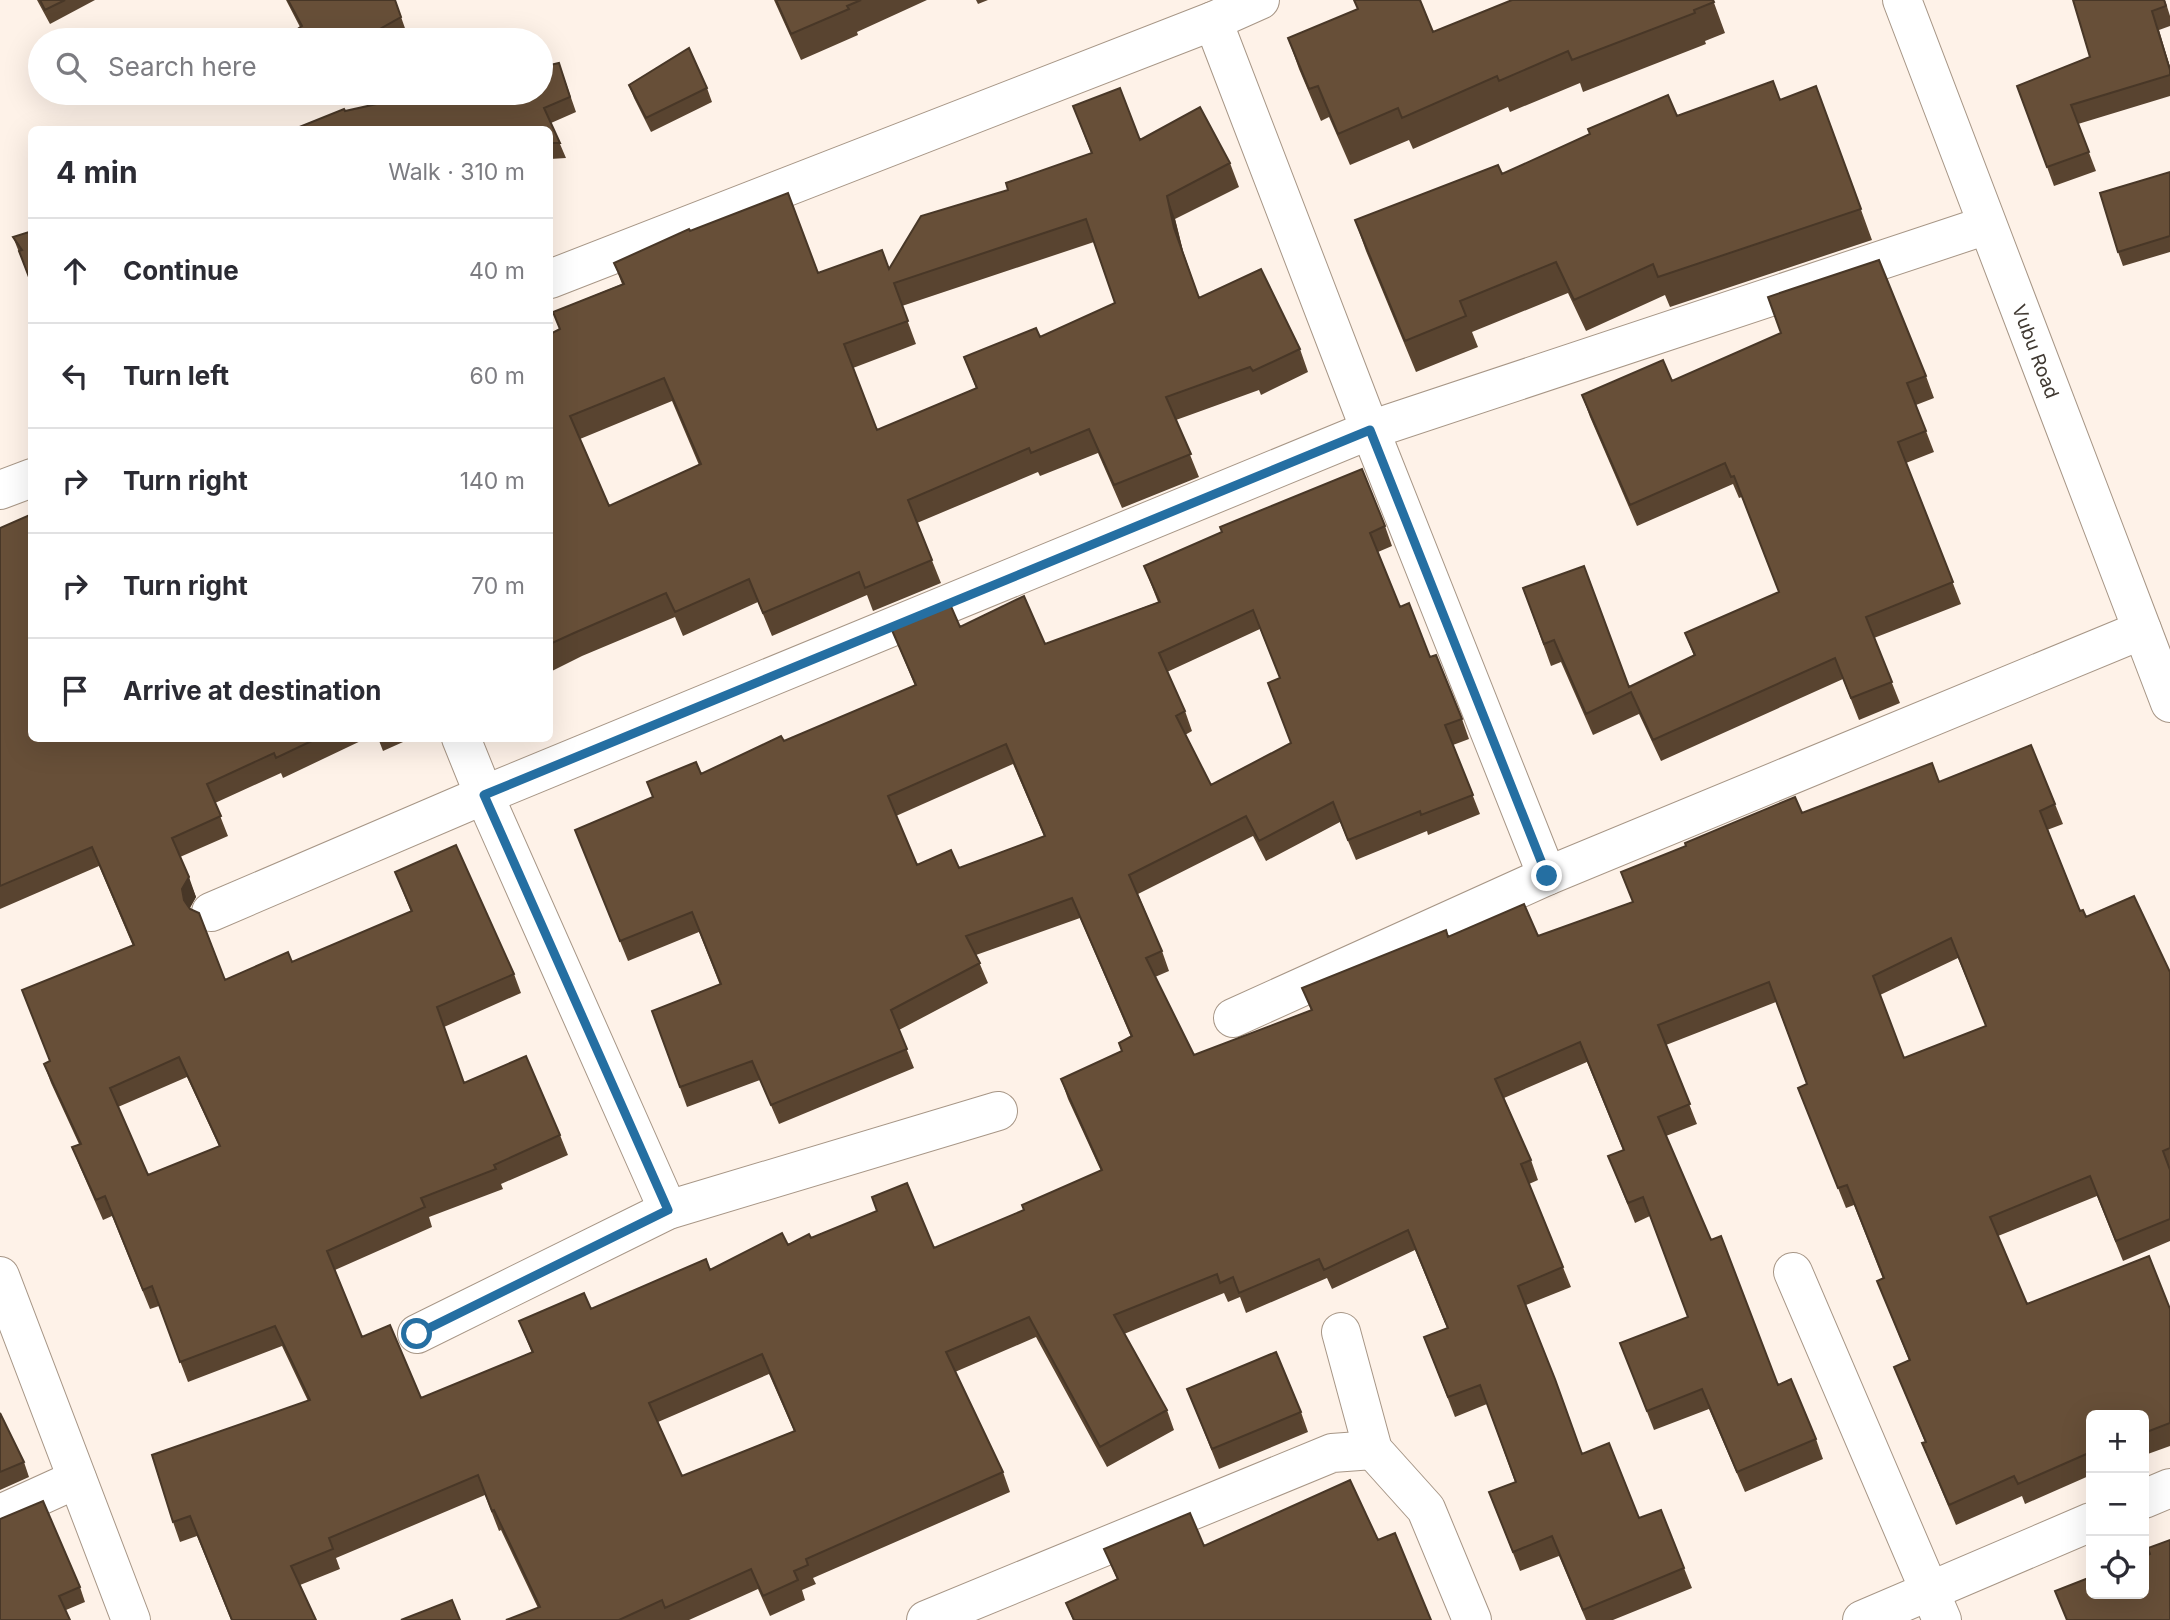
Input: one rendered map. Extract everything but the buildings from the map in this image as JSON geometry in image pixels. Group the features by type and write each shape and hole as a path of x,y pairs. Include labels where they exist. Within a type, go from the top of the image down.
{"street":[{"path":"553,278 1213,21 1260,0"},
{"name":"Vubu Road","path":"1902,0 2170,703"},
{"path":"1213,21 1370,430 1547,876"},
{"path":"211,912 484,795 1370,430 1987,225"},
{"path":"0,490 28,480"},
{"path":"1233,1018 1547,876 2142,631"},
{"path":"463,742 668,1210"},
{"path":"417,1334 668,1210 998,1111"},
{"path":"1793,1272 1936,1606"},
{"path":"0,1276 131,1620"},
{"path":"1341,1332 1373,1450 1426,1509 1472,1620"},
{"path":"926,1620 1332,1453 1373,1450"},
{"path":"0,1514 77,1479"},
{"path":"2149,1497 2170,1488"},
{"path":"1862,1620 1936,1606 2086,1525"}],"route":[{"path":"417,1334 668,1210 484,795 1370,430 1547,876"}]}
